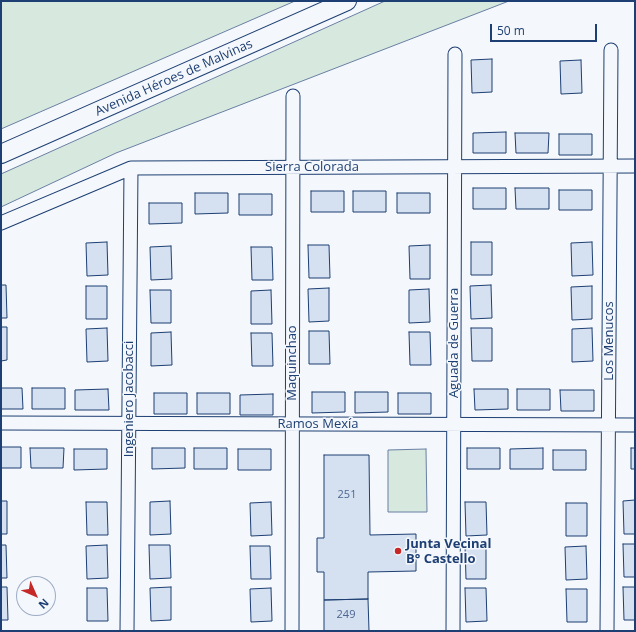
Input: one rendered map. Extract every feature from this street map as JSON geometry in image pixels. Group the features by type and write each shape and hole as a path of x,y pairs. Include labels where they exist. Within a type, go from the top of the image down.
{"main road":[{"name":"Avenida Héroes de Malvinas","path":"1,154 347,1"}],"street":[{"name":"Los Menucos","path":"607,631 611,50"},
{"name":"Aguada de Guerra","path":"453,631 455,54"},
{"name":"Maquinchao","path":"292,631 293,96"},
{"name":"Sierra Colorada","path":"1,222 130,168 635,166"},
{"name":"Ingeniero Jacobacci","path":"127,631 130,168"},
{"name":"Ramos Mexía","path":"1,423 635,425"}],"shaded area":[{"path":"1,1 295,1 1,129"},
{"path":"385,1 509,1 116,153 1,207 1,174"},
{"path":"426,449 427,512 388,512 388,450"}],"building":[{"path":"492,59 492,92 472,93 471,60"},
{"path":"581,60 582,93 561,94 560,61"},
{"path":"506,132 506,153 473,153 473,133"},
{"path":"515,133 549,133 548,153 516,153"},
{"path":"559,134 592,134 592,155 559,155"},
{"path":"473,188 506,188 506,209 473,209"},
{"path":"515,188 549,188 549,209 516,209"},
{"path":"559,190 592,190 592,210 559,210"},
{"path":"311,191 344,191 344,212 311,212"},
{"path":"353,191 386,191 386,212 353,212"},
{"path":"195,193 228,193 228,213 195,214"},
{"path":"397,193 430,193 430,213 397,213"},
{"path":"239,194 272,194 272,215 239,215"},
{"path":"149,203 182,203 182,223 149,224"},
{"path":"107,242 108,275 87,276 86,243"},
{"path":"471,242 492,242 492,275 471,275"},
{"path":"592,242 593,275 572,276 571,243"},
{"path":"308,245 329,245 330,278 309,278"},
{"path":"430,245 430,279 410,279 409,246"},
{"path":"171,246 172,279 151,280 150,247"},
{"path":"251,247 272,247 273,280 252,280"},
{"path":"1,285 6,285 7,318 1,318"},
{"path":"491,285 492,318 471,319 470,286"},
{"path":"86,286 107,286 107,319 86,319"},
{"path":"592,286 592,319 572,320 571,287"},
{"path":"329,288 329,321 309,322 308,289"},
{"path":"429,289 430,322 409,323 409,290"},
{"path":"150,290 171,290 171,323 151,323"},
{"path":"271,290 272,324 251,324 251,291"},
{"path":"1,327 7,327 7,360 1,361"},
{"path":"107,328 108,361 87,362 86,329"},
{"path":"471,328 492,328 492,361 472,361"},
{"path":"592,328 593,361 572,362 572,329"},
{"path":"309,331 329,331 330,364 309,364"},
{"path":"171,332 172,365 151,366 151,333"},
{"path":"409,332 430,332 431,365 410,365"},
{"path":"251,333 272,333 273,366 252,366"},
{"path":"1,388 22,388 23,409 1,409"},
{"path":"32,388 65,388 65,409 32,409"},
{"path":"108,389 109,410 75,410 75,390"},
{"path":"474,389 508,389 508,409 475,410"},
{"path":"517,389 550,389 550,410 517,410"},
{"path":"560,390 594,390 594,411 561,411"},
{"path":"312,392 345,392 345,412 312,413"},
{"path":"355,392 388,392 388,412 355,413"},
{"path":"154,393 187,393 187,414 154,414"},
{"path":"197,393 230,393 230,414 197,414"},
{"path":"398,393 431,393 431,414 398,414"},
{"path":"273,394 273,415 240,415 240,395"},
{"path":"1,447 21,447 21,468 1,468"},
{"path":"30,448 64,448 63,468 31,468"},
{"path":"152,448 185,448 185,468 152,469"},
{"path":"194,448 227,448 227,469 194,469"},
{"path":"467,448 500,448 500,469 467,469"},
{"path":"543,448 543,469 510,469 510,449"},
{"path":"631,448 635,448 635,469 631,469"},
{"path":"74,449 107,449 107,469 74,470"},
{"path":"238,449 271,449 271,470 238,470"},
{"path":"553,450 586,450 586,470 553,470"},
{"path":"324,455 369,455 370,535 416,534 416,571 368,572 368,599 324,600 324,572 317,572 317,538 324,538"},
{"path":"635,500 635,534 624,534 623,501"},
{"path":"1,501 7,501 7,534 1,534"},
{"path":"170,501 171,534 150,535 150,502"},
{"path":"86,502 107,502 108,535 87,535"},
{"path":"271,502 272,535 251,536 250,503"},
{"path":"465,502 486,502 487,535 466,536"},
{"path":"566,503 587,503 587,536 566,536"},
{"path":"623,544 635,544 635,577 624,577"},
{"path":"1,545 6,545 7,578 1,578"},
{"path":"107,545 108,578 87,579 86,546"},
{"path":"149,545 170,545 171,578 150,579"},
{"path":"486,545 486,579 466,579 465,546"},
{"path":"250,546 270,546 271,579 251,579"},
{"path":"586,546 587,579 566,580 565,547"},
{"path":"1,587 7,587 8,620 1,620"},
{"path":"171,587 171,620 151,621 150,588"},
{"path":"623,587 635,587 635,620 624,620"},
{"path":"87,588 107,588 108,621 87,621"},
{"path":"271,588 272,621 251,622 250,589"},
{"path":"465,588 486,588 487,621 466,622"},
{"path":"566,589 587,589 587,622 567,622"},
{"path":"368,599 369,631 324,631 324,600"}],"place":[{"name":"Junta Vecinal B° Castello","path":"398,551"}]}
